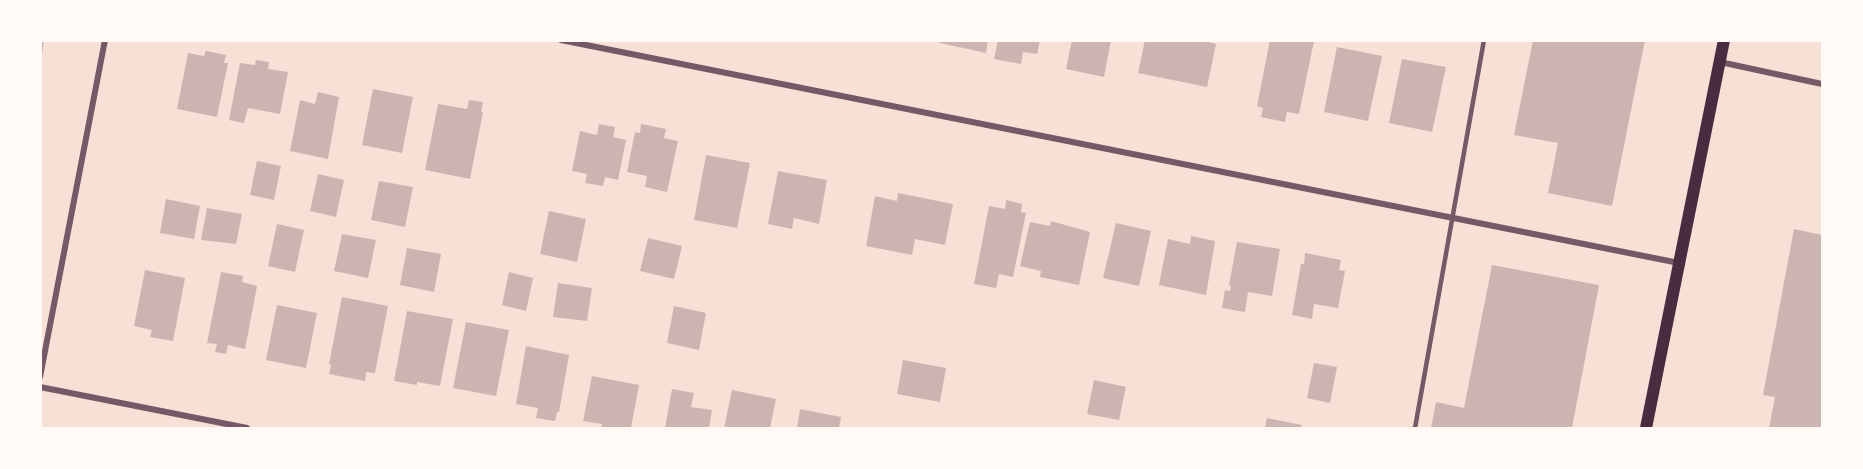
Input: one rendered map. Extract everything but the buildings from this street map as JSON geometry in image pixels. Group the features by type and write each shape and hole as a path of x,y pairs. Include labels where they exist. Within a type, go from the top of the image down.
{"main road":[{"path":"1646,429 1724,40"}],"street":[{"path":"40,377 105,40"},
{"path":"561,40 1680,263"},
{"path":"1720,62 1822,84"},
{"path":"40,387 247,429"}],"lane":[{"path":"1414,429 1484,40"}]}
